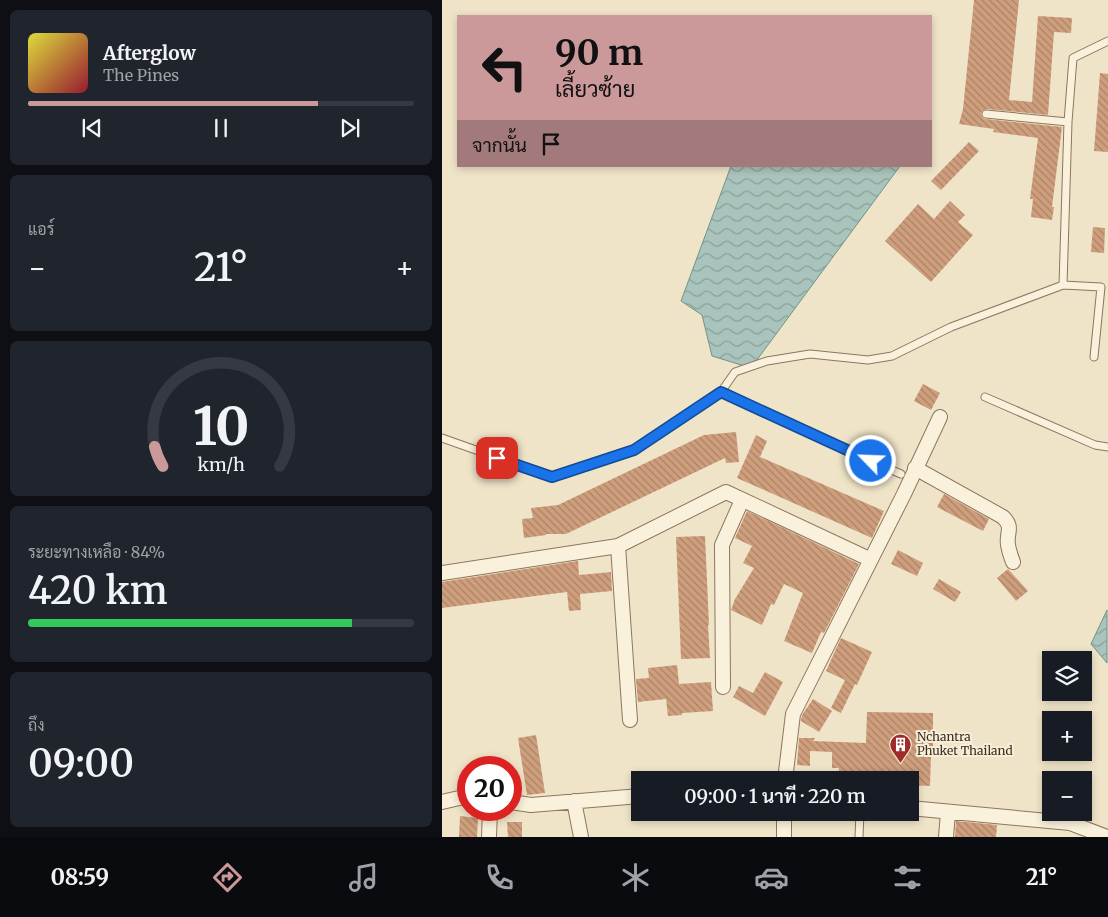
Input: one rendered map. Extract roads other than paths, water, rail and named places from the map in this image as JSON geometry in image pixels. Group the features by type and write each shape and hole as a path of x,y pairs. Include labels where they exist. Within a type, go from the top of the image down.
{"street":[{"path":"786,771 793,714 904,494 940,417"},
{"path":"915,468 1003,517 1008,522 1010,528 1008,544 1013,562"},
{"path":"442,573 618,546 726,492 865,557"},
{"path":"723,687 722,545 742,500"},
{"path":"618,546 630,720"},
{"path":"522,804 531,805 631,797"},
{"path":"442,802 457,799"},
{"path":"574,801 581,837"},
{"path":"919,809 1070,823 1107,837"},
{"path":"946,837 948,812"},
{"path":"489,837 490,821"},
{"path":"784,821 784,837"}],"lane":[{"path":"1063,285 1068,122 1073,58 1108,41"},
{"path":"986,114 1068,122"},
{"path":"442,438 552,477 634,450 721,392 735,372 767,361 810,354 868,360 892,356 950,327 1063,285 1102,287 1094,357"},
{"path":"721,392 901,474"},
{"path":"985,397 1095,445 1108,446"},
{"path":"859,837 860,821"}],"water":[{"path":"731,167 899,167 751,368 712,356 702,315 681,301"},
{"path":"1107,610 1107,663 1091,644"}],"place":[{"name":"Nchantra Phuket Thailand","path":"901,763"}]}
